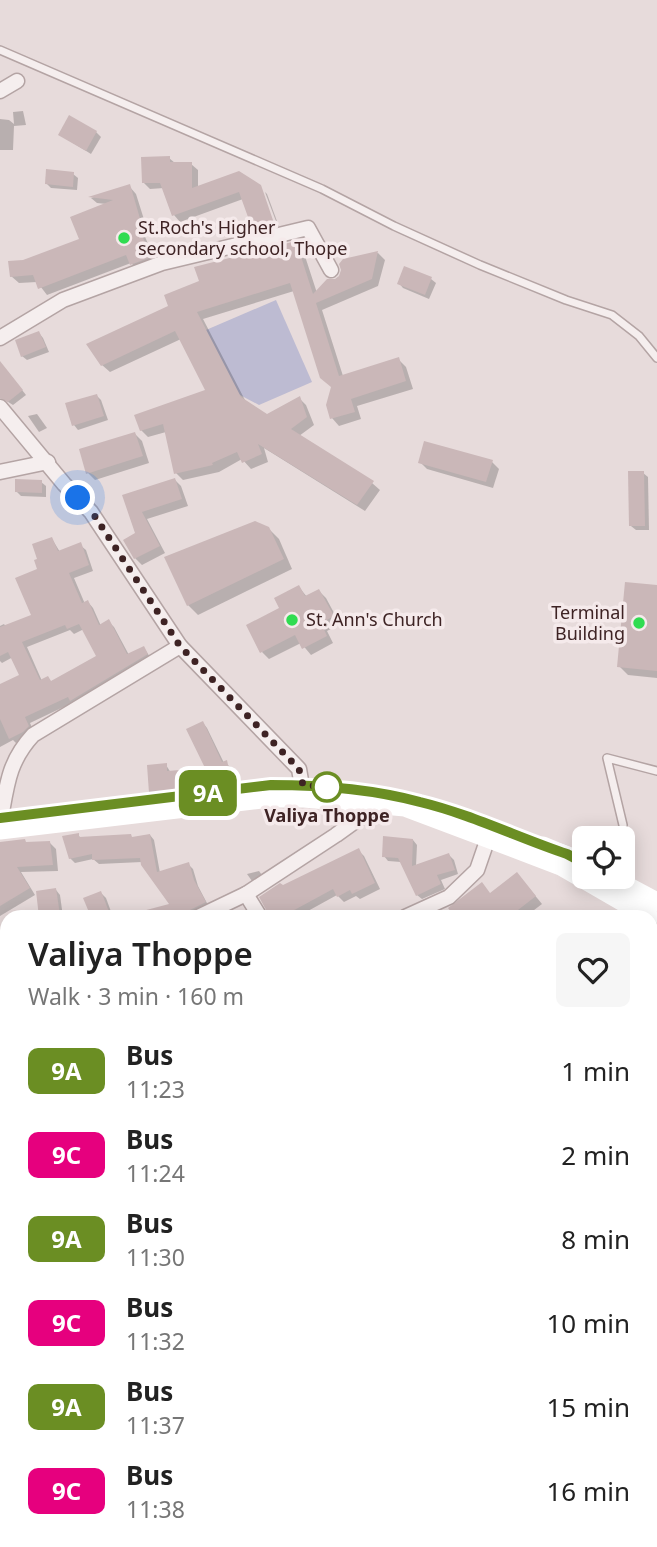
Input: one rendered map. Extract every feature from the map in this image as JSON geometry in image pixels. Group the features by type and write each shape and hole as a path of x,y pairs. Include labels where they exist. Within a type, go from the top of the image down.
{"main road":[{"path":"0,818 271,785 405,807 561,866 633,899 657,902"},
{"path":"0,830 271,798 304,791 383,794 422,802 572,857"},
{"path":"623,889 643,910"}],"street":[{"path":"0,91 17,81"},
{"path":"0,338 63,300 162,263 308,229 331,270"},
{"path":"0,407 64,484 92,512 180,646 299,769 304,791"},
{"path":"0,472 48,462"},
{"path":"0,818 9,772 19,750 33,735 180,646"},
{"path":"213,910 246,894 379,804"},
{"path":"420,910 449,897 477,870 488,838"},
{"path":"246,894 256,910"}],"lane":[{"path":"0,50 323,189 394,226 480,265 612,315 639,336 657,358"},
{"path":"623,825 607,758 657,772"}],"shaded area":[{"path":"276,300 312,382 259,405 223,386 199,333"}],"building":[{"path":"69,115 97,131 86,151 58,135"},
{"path":"170,156 170,162 192,162 192,188 239,171 261,185 275,226 253,231 239,192 172,216 160,183 142,183 141,157"},
{"path":"46,169 74,172 73,187 45,184"},
{"path":"130,184 141,222 137,223 151,257 130,265 126,255 38,289 33,275 10,277 8,261 23,260 79,239 70,217 113,200 88,197"},
{"path":"296,241 313,294 327,279 339,276 339,264 343,259 378,251 372,279 316,303 339,376 399,357 406,381 351,399 355,412 330,419 326,405 331,387 320,378 290,283 197,312 241,397 267,414 300,396 307,417 291,429 374,481 357,505 258,444 262,454 242,463 237,452 212,463 213,465 174,474 163,424 140,431 134,415 205,390 175,331 101,366 86,344 168,306 164,295 199,281 194,267"},
{"path":"404,266 432,277 425,295 397,284"},
{"path":"39,331 46,347 21,357 15,340"},
{"path":"0,361 23,390 8,402 0,398"},
{"path":"97,394 104,416 72,426 65,403"},
{"path":"135,432 143,456 86,474 79,449"},
{"path":"424,441 493,460 486,482 418,463"},
{"path":"628,471 644,471 645,526 629,526"},
{"path":"175,478 182,499 142,512 160,546 134,559 123,540 135,533 122,495"},
{"path":"15,479 42,480 42,493 15,492"},
{"path":"255,521 269,527 284,559 187,606 164,557"},
{"path":"52,537 58,551 81,542 89,565 69,573 82,603 88,600 99,625 109,619 127,654 144,646 148,654 70,701 68,697 25,717 29,726 9,739 0,719 0,684 19,675 8,652 0,656 0,627 31,615 15,578 37,569 32,544","holes":["79,624 96,656 51,681 48,676 40,680 22,642 65,625 67,629"]},
{"name":"Terminal Building","path":"625,582 657,585 657,671 617,667"},
{"name":"St. Ann's Church","path":"299,585 305,596 319,589 334,616 321,623 327,636 302,649 295,635 260,653 246,625 279,608 274,598"},
{"path":"203,721 222,762 227,760 231,779 204,786 149,793 147,765 167,763 167,771 205,768 186,729"},
{"path":"79,833 79,837 131,834 132,837 150,834 157,872 189,862 194,880 206,902 190,910 146,910 169,904 141,865 140,858 92,860 92,854 69,859 62,836"},
{"path":"383,836 413,839 412,866 449,853 455,870 437,875 441,884 416,896 398,858 382,857"},
{"path":"25,839 26,842 50,841 53,865 17,867 30,888 0,906 0,842"},
{"path":"359,848 375,883 352,894 350,890 337,897 333,889 294,910 266,910 259,897 280,883 283,885"},
{"path":"517,872 536,896 518,910 448,908 482,882 490,893"},
{"path":"56,888 59,910 38,910 36,891"},
{"path":"101,891 108,910 88,910 83,898"}],"bus line":[{"name":"9A","path":"0,818 271,785 303,785 383,794 422,802 572,857"}],"place":[{"name":"St.Roch's Higher secondary school, Thope","path":"124,238"},
{"name":"St. Ann's Church","path":"292,620"},
{"name":"Terminal Building","path":"639,623"},
{"name":"Valiya Thoppe","path":"327,787"}],"route":[{"path":"78,498 92,512 180,646 299,769 303,785 327,787"}]}
